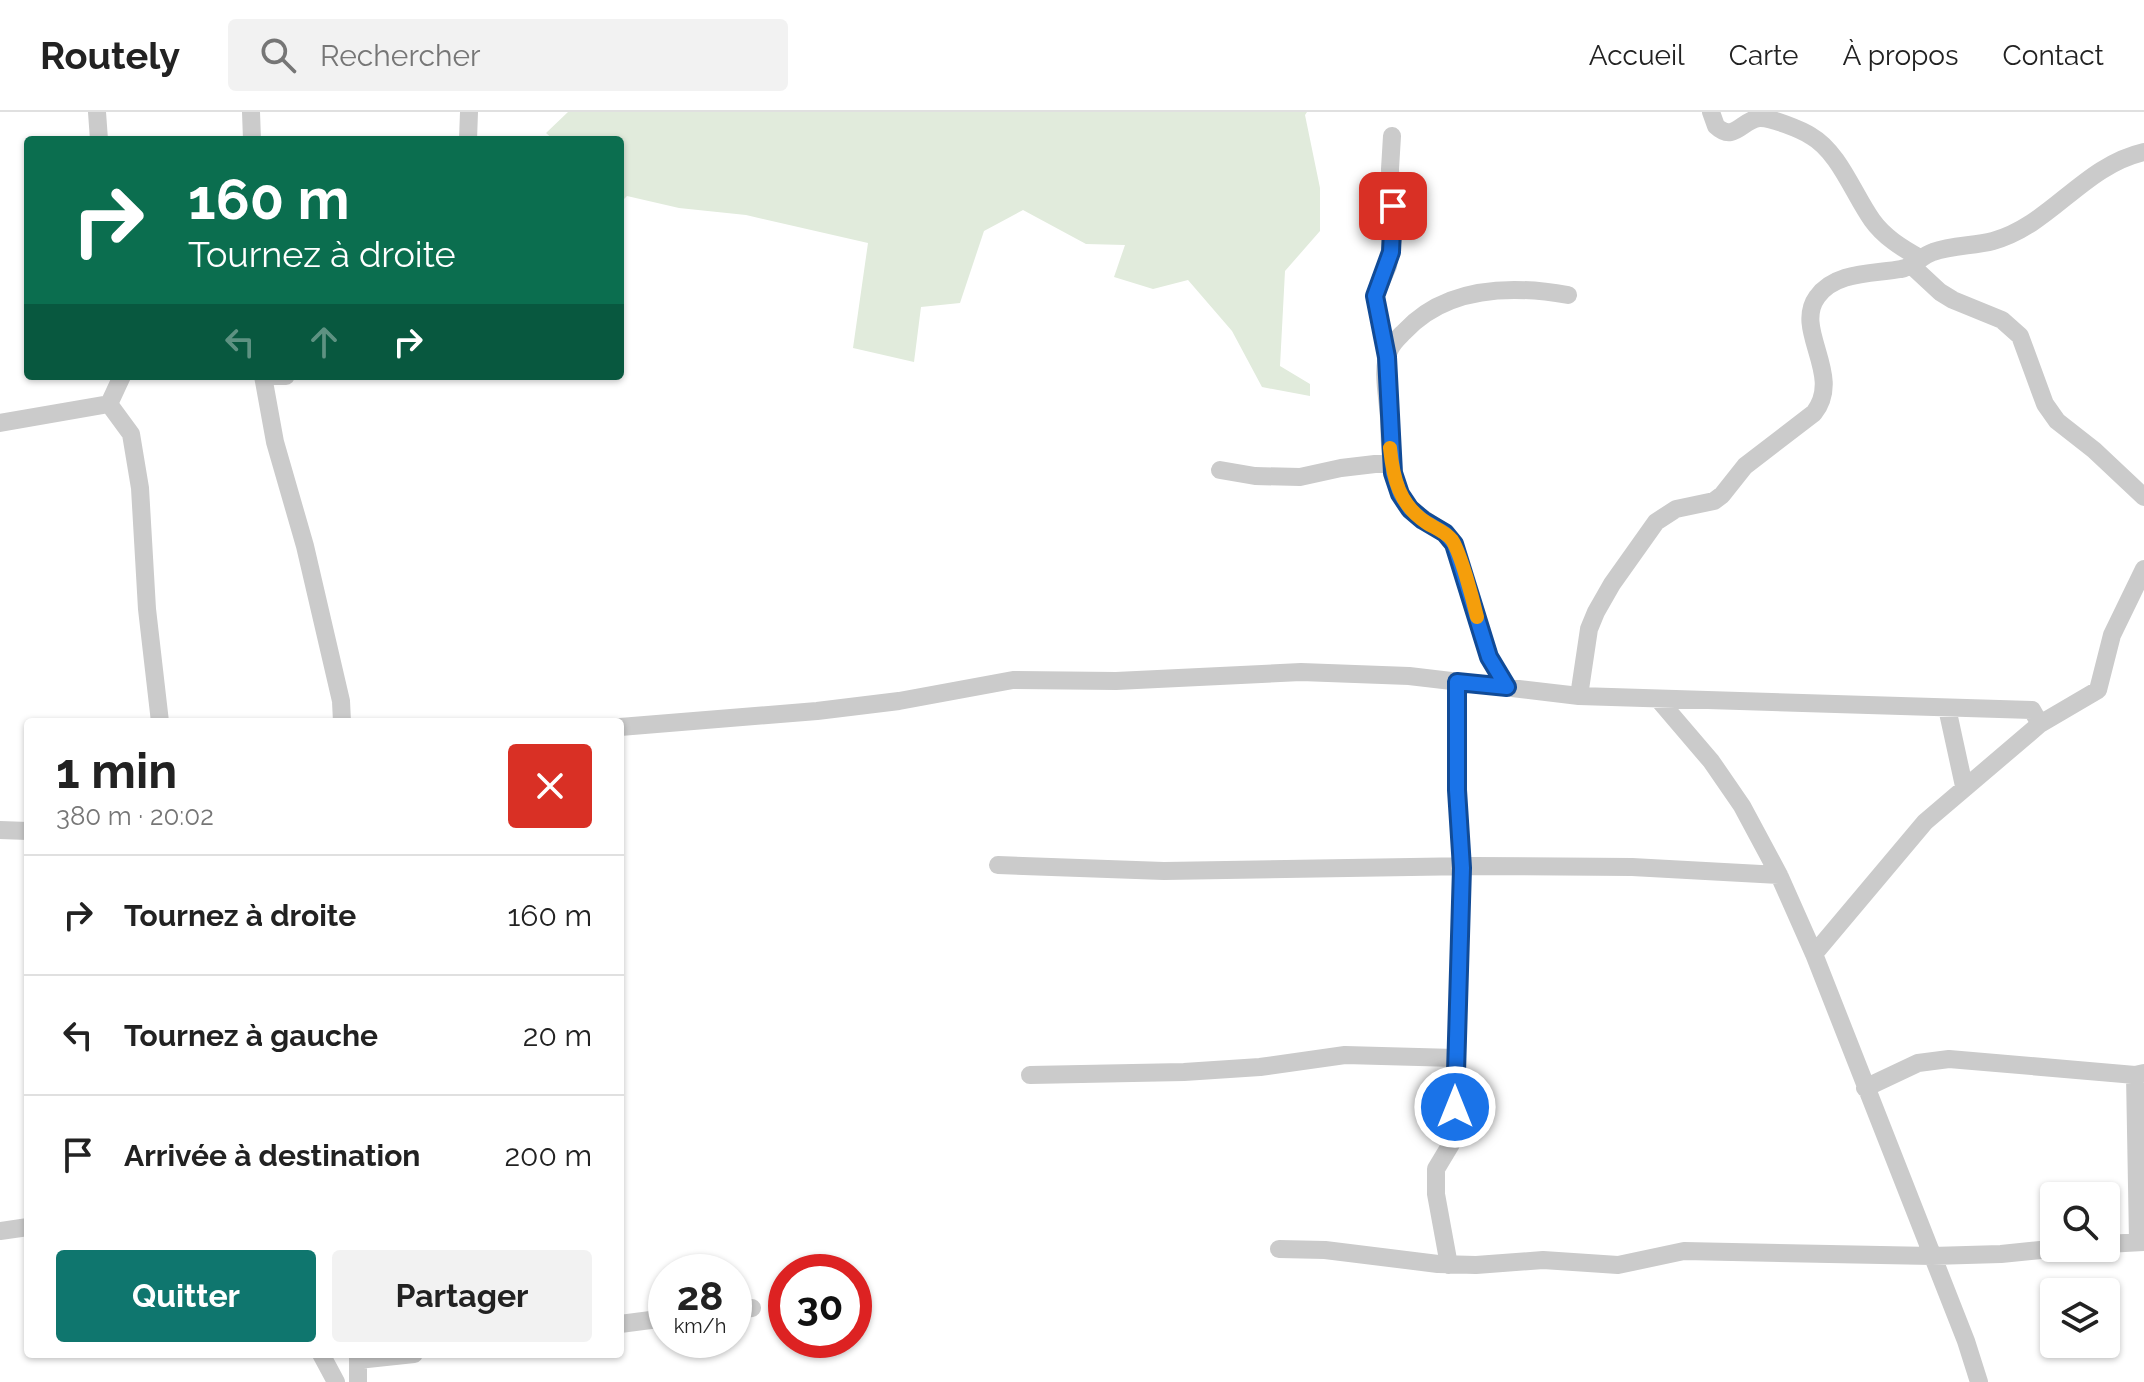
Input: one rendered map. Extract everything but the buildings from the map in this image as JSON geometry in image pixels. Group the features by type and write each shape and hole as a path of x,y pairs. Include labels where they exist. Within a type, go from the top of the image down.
{"street":[{"path":"97,112 99,136"},
{"path":"251,112 252,136"},
{"path":"468,136 469,112"},
{"path":"1711,112 1716,126 1727,133 1739,131 1754,120 1763,118 1816,139 1840,168 1878,228 1916,262 1940,292 2002,320 2020,336 2045,404 2057,421 2094,450 2144,497"},
{"path":"1392,136 1393,238 1388,266 1375,296 1387,357 1392,462 1396,483 1404,501 1423,520 1445,533 1454,544 1489,657 1507,687"},
{"path":"1579,696 1589,629 1596,612 1656,522 1676,509 1714,501 1745,466 1814,413 1820,405 1824,380 1809,316 1815,298 1836,282 1853,275 1916,262 1939,250 2010,235 2105,166 2144,152"},
{"path":"1387,357 1393,344 1411,324 1459,297 1509,289 1568,295"},
{"path":"109,404 120,380"},
{"path":"264,380 275,442 305,546 341,701 342,718"},
{"path":"0,423 109,404"},
{"path":"109,404 131,434 140,488 147,609 160,718"},
{"path":"1220,470 1255,476 1291,477 1392,462"},
{"path":"1814,954 1914,833 1964,786 2040,724 2098,690 2112,635 2144,569"},
{"path":"624,727 817,711 899,701 1013,680 1116,681 1301,672 1409,676 1579,696 2032,710 2040,724"},
{"path":"1449,1265 1436,1194 1436,1169 1451,1144 1455,1125 1462,868 1457,790 1457,682"},
{"path":"1658,699 1711,761 1742,806 1779,875 1814,954 1979,1382"},
{"path":"1947,708 1964,786"},
{"path":"0,830 24,831"},
{"path":"998,865 1164,871 1632,867 1779,875"},
{"path":"1030,1075 1260,1067 1345,1055 1455,1058"},
{"path":"1865,1088 1918,1063 1949,1059 2140,1074 2141,1242 2120,1243"},
{"path":"0,1231 24,1228"},
{"path":"1279,1249 1325,1250 1449,1265 1543,1260 1618,1265 1684,1251 1932,1256 2040,1250"},
{"path":"624,1323 648,1320"},
{"path":"323,1358 336,1382"},
{"path":"358,1358 358,1382"}],"green space":[{"path":"568,112 1307,112 1305,115 1320,188 1320,231 1285,271 1280,366 1310,384 1310,396 1262,387 1232,331 1188,280 1153,289 1114,277 1125,245 1086,244 1023,210 984,231 960,303 921,307 914,362 853,348 868,243 746,215 679,208 627,196 624,199 624,136 549,136 546,133"}],"slow traffic":[{"path":"1390,448 1393,473 1404,501 1423,520 1450,537 1454,544 1477,617"}],"route":[{"path":"1393,206 1391,252 1375,296 1387,357 1393,473 1400,494 1410,509 1445,533 1454,544 1489,657 1507,687 1457,682 1457,790 1462,868 1455,1107"}]}
